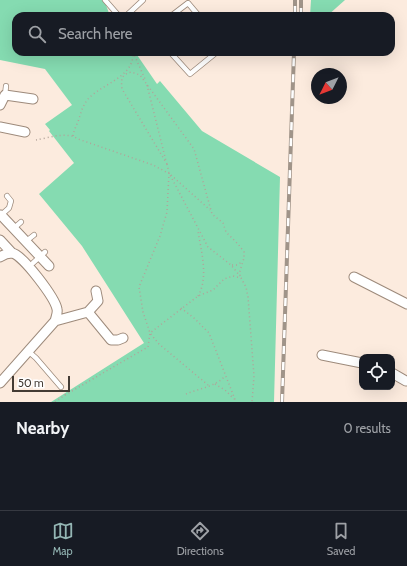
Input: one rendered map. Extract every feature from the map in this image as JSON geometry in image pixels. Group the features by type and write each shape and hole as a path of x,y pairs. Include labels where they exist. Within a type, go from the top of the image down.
{"street":[{"path":"0,105 5,91 33,99"},
{"path":"0,128 25,132"},
{"path":"0,216 39,257 51,264"},
{"path":"0,383 55,321 58,311 55,301 38,278 20,257 12,253 0,240 13,229"},
{"path":"0,257 12,253"},
{"path":"354,277 407,304"},
{"path":"55,321 88,312 98,300 96,291"},
{"path":"88,312 112,340 123,338"},
{"path":"322,355 359,361"},
{"path":"395,375 407,382"}],"lane":[{"path":"106,0 116,12"},
{"path":"130,12 143,0"},
{"path":"176,12 188,3 196,12"},
{"path":"174,56 190,74 212,56"},
{"path":"0,216 9,208 11,201 7,196"},
{"path":"13,229 21,222"},
{"path":"26,242 34,235"},
{"path":"28,351 61,387"}],"path":[{"path":"133,56 130,66 123,78 122,89 167,164"},
{"path":"133,56 146,82 194,149 210,210"},
{"path":"74,136 74,127 79,120 88,99 111,82 131,72 136,73 146,82 169,173 167,212 158,242 139,287 143,312 150,333 159,344 208,385"},
{"path":"36,140 65,135 74,136 78,139 153,165 169,173 210,210 215,218 223,223 229,235 244,252 244,260 240,271 241,277"},
{"path":"169,173 182,195 198,230 208,247 237,270 246,287 251,327 254,376 252,402"},
{"path":"198,230 204,266 202,289 198,296"},
{"path":"231,265 237,265 244,260"},
{"path":"233,276 236,274 237,270"},
{"path":"55,402 148,347 150,333 198,296 213,290 224,279 233,276 241,277"},
{"path":"182,308 208,333 236,401"},
{"path":"186,394 208,385 215,384 225,376"},
{"path":"215,384 225,390 236,401"},
{"path":"61,387 65,395"}],"green space":[{"path":"0,0 102,0 109,12 12,12 12,56 138,56 157,84 160,81 202,131 280,177 274,402 51,402 144,343 82,246 39,194 74,163 45,124 72,105 45,69 0,60"},
{"path":"311,0 345,0 332,12 310,12"}],"railway":[{"path":"295,0 295,12"},
{"path":"301,0 301,12"},
{"path":"282,402 294,56"}]}
